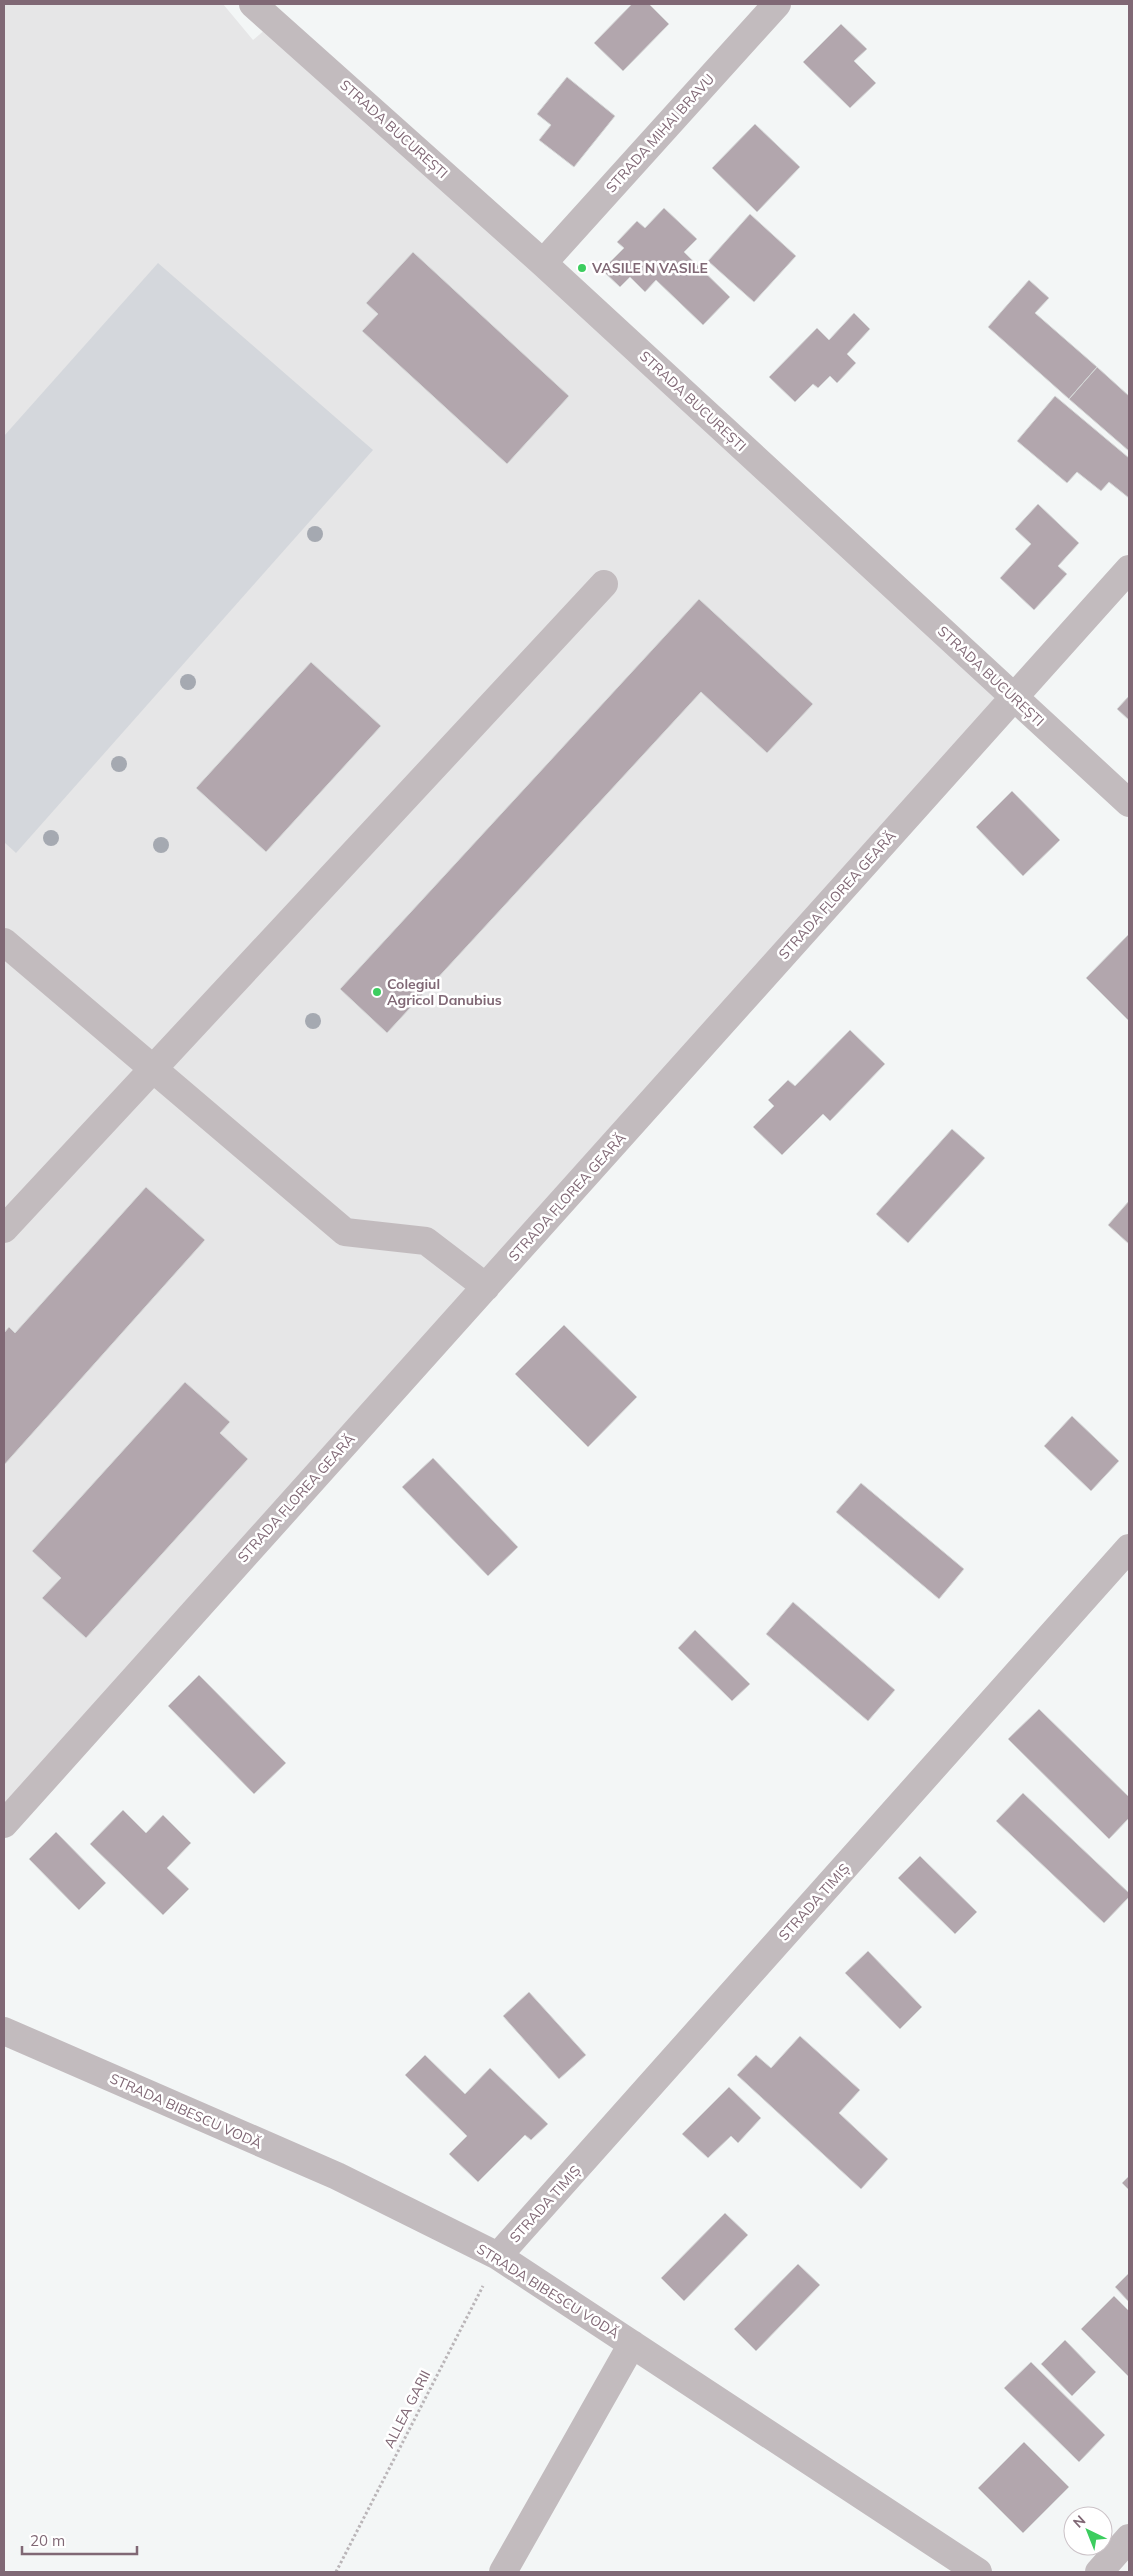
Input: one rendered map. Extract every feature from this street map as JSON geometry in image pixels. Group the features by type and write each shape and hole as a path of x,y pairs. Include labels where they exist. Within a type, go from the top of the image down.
{"street":[{"name":"STRADA BUCUREȘTI","path":"254,4 543,262 1013,698 1129,803"},
{"name":"STRADA MIHAI BRAVU","path":"543,262 777,4"},
{"name":"STRADA FLOREA GEARĂ","path":"4,1824 1129,569"},
{"path":"4,1229 604,584"},
{"path":"4,942 345,1232 426,1241 486,1287"},
{"name":"STRADA TIMIȘ","path":"498,2256 1129,1548"},
{"name":"STRADA BIBESCU VODĂ","path":"4,2031 337,2176 498,2256 978,2572"},
{"path":"503,2572 632,2344"},
{"path":"1099,2572 1129,2538"}],"path":[{"name":"ALLEA GARII","path":"336,2572 498,2256"}],"shaded area":[{"name":"Colegiul Agricol Danubius","path":"4,4 223,4 253,40 274,22 1013,698 4,1824"},
{"path":"158,263 373,450 16,853 4,842 4,436"}],"building":[{"path":"632,4 649,4 669,24 623,71 594,43"},
{"path":"841,24 867,49 854,61 876,83 850,108 803,62"},
{"path":"567,77 615,116 574,167 539,140 551,125 537,114"},
{"path":"755,124 800,167 757,212 712,168"},
{"path":"664,208 697,239 684,252 730,297 703,325 656,280 645,292 630,277 620,287 602,270 624,248 617,242 637,221 645,228"},
{"path":"750,214 796,256 754,302 708,261"},
{"path":"413,252 569,396 507,464 362,331 378,314 366,303"},
{"path":"1029,280 1049,298 1035,313 1097,367 1069,399 988,327"},
{"path":"854,313 870,329 847,354 856,363 837,383 830,376 818,388 813,384 795,402 769,377 817,328 829,340"},
{"path":"1097,367 1129,396 1129,451 1069,399"},
{"path":"1055,396 1129,458 1129,498 1109,482 1101,491 1077,472 1067,483 1017,441"},
{"path":"1038,504 1079,543 1058,566 1067,574 1034,610 1000,578 1031,544 1015,529"},
{"path":"699,599 813,704 767,753 701,692 387,1033 340,989"},
{"path":"311,662 381,726 266,852 196,788"},
{"path":"1129,696 1129,720 1117,709"},
{"path":"1012,791 1060,840 1023,876 976,827"},
{"path":"1129,934 1129,1021 1086,978"},
{"path":"850,1030 885,1064 830,1121 823,1114 782,1155 753,1127 774,1106 768,1100 788,1080 795,1086"},
{"path":"952,1129 985,1158 908,1243 876,1214"},
{"path":"146,1187 205,1240 4,1465 4,1333 9,1327 15,1333"},
{"path":"1129,1201 1129,1244 1108,1225"},
{"path":"564,1325 637,1397 588,1447 515,1374"},
{"path":"185,1382 230,1422 220,1433 248,1459 86,1638 42,1598 61,1578 32,1551"},
{"path":"1072,1416 1119,1461 1091,1491 1044,1446"},
{"path":"433,1458 518,1547 488,1576 402,1487"},
{"path":"861,1483 964,1569 939,1599 836,1512"},
{"path":"793,1602 895,1690 868,1721 766,1634"},
{"path":"695,1630 750,1684 732,1701 678,1648"},
{"path":"199,1675 286,1763 254,1794 168,1706"},
{"path":"1039,1709 1129,1797 1129,1818 1109,1839 1008,1739"},
{"path":"1023,1793 1129,1893 1129,1897 1104,1923 996,1821"},
{"path":"123,1810 146,1833 163,1815 191,1843 167,1868 189,1889 163,1915 90,1844"},
{"path":"56,1832 106,1883 79,1910 29,1859"},
{"path":"920,1856 977,1912 955,1934 898,1878"},
{"path":"868,1951 922,2007 900,2029 845,1973"},
{"path":"529,1992 586,2055 559,2079 503,2016"},
{"path":"800,2036 860,2090 839,2113 888,2159 861,2189 737,2075 756,2055 771,2068"},
{"path":"425,2055 465,2094 490,2068 548,2124 531,2140 525,2135 478,2182 449,2154 467,2136 405,2075"},
{"path":"729,2087 761,2118 738,2143 731,2136 708,2158 682,2134"},
{"path":"1129,2176 1129,2190 1122,2183"},
{"path":"725,2213 748,2235 684,2301 661,2278"},
{"path":"798,2264 820,2285 756,2351 734,2329"},
{"path":"1129,2273 1129,2302 1115,2287"},
{"path":"1114,2296 1129,2311 1129,2377 1081,2329"},
{"path":"1065,2340 1096,2372 1072,2396 1041,2364"},
{"path":"1031,2362 1105,2435 1079,2462 1004,2388"},
{"path":"1024,2442 1069,2487 1023,2533 978,2488"}],"place":[{"name":"VASILE N VASILE","path":"582,268"},
{"name":"Colegiul Agricol Danubius","path":"377,992"}]}
